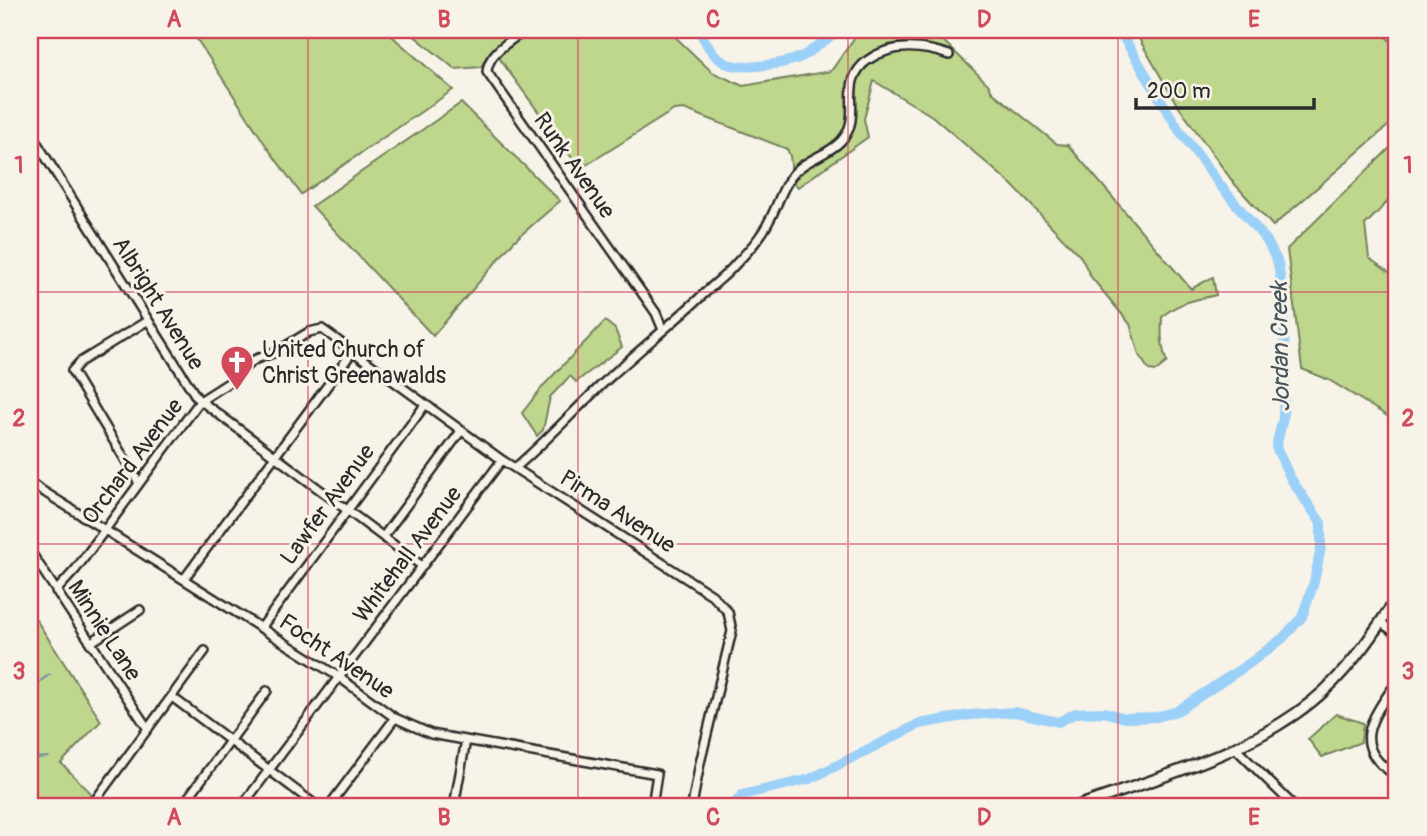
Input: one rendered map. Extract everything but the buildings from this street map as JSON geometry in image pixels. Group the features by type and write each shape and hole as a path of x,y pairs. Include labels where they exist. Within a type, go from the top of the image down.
{"main road":[{"path":"1078,806 1235,748 1276,727 1314,700 1352,662 1397,598"}],"street":[{"name":"Runk Avenue","path":"526,30 492,57 488,72 656,313 663,330"},
{"path":"515,468 724,275 769,222 796,171 840,143 847,134 852,111 851,86 858,68 880,53 907,47 930,48 949,55"},
{"name":"Albright Avenue","path":"30,132 191,391 200,401 422,566"},
{"path":"139,483 74,376 73,368 147,321"},
{"name":"Orchard Avenue","path":"56,591 200,401 236,378 256,359 276,352 309,332 322,329"},
{"name":"Pirma Avenue","path":"322,329 502,460 712,595 728,612 732,626 729,646 692,806"},
{"path":"184,579 353,351"},
{"name":"Lawfer Avenue","path":"261,628 425,405"},
{"path":"383,537 461,431"},
{"name":"Whitehall Avenue","path":"242,806 502,460"},
{"name":"Focht Avenue","path":"30,483 339,677 396,718 419,730 657,774 652,806"},
{"name":"Minnie Lane","path":"30,551 148,729"},
{"path":"90,643 140,610"},
{"path":"1380,622 1397,634"},
{"path":"91,806 205,651"},
{"path":"1397,682 1374,715 1368,738 1375,758 1397,776"},
{"path":"182,806 267,691"},
{"path":"172,696 317,806"},
{"path":"329,806 396,718"},
{"path":"454,806 466,740"},
{"path":"1235,748 1294,806"}],"green space":[{"path":"191,30 385,30 453,90 301,194"},
{"path":"407,30 668,30 712,72 743,86 831,71 860,30 932,30 988,84 992,92 1057,144 1068,145 1191,289 1213,277 1216,295 1180,305 1162,317 1162,340 1167,362 1156,371 1149,370 1139,355 1130,324 1091,277 1081,257 1011,184 932,116 874,81 864,119 868,137 798,187 793,183 787,149 684,109 674,110 580,169 494,51 487,56 481,67 455,69"},
{"path":"1134,30 1379,30 1389,40 1397,36 1397,118 1273,226 1233,182 1176,103"},
{"path":"461,103 560,201 514,241 433,336 312,206"},
{"path":"1397,141 1397,192 1365,225 1369,258 1397,278 1397,422 1329,380 1302,369 1287,249"},
{"path":"605,321 615,329 622,347 576,382 570,376 550,397 543,430 537,436 522,413 544,385"},
{"path":"30,610 101,721 61,763 91,793 82,806 30,806"},
{"path":"1336,714 1363,723 1361,742 1322,757 1308,739"}],"waterway":[{"name":"Jordan Creek","path":"699,30 718,58 738,66 774,64 796,59 839,30"},
{"name":"Jordan Creek","path":"732,806 742,795 810,779 919,724 970,715 1015,712 1058,722 1076,713 1104,712 1125,718 1157,717 1177,711 1250,663 1283,638 1302,617 1314,582 1321,547 1321,523 1291,479 1276,447 1283,418 1285,365 1283,298 1278,263 1267,241 1179,130 1119,30"},
{"path":"48,757 37,758 35,685 50,674"}],"place":[{"name":"United Church of Christ Greenawalds","path":"237,392"}]}
